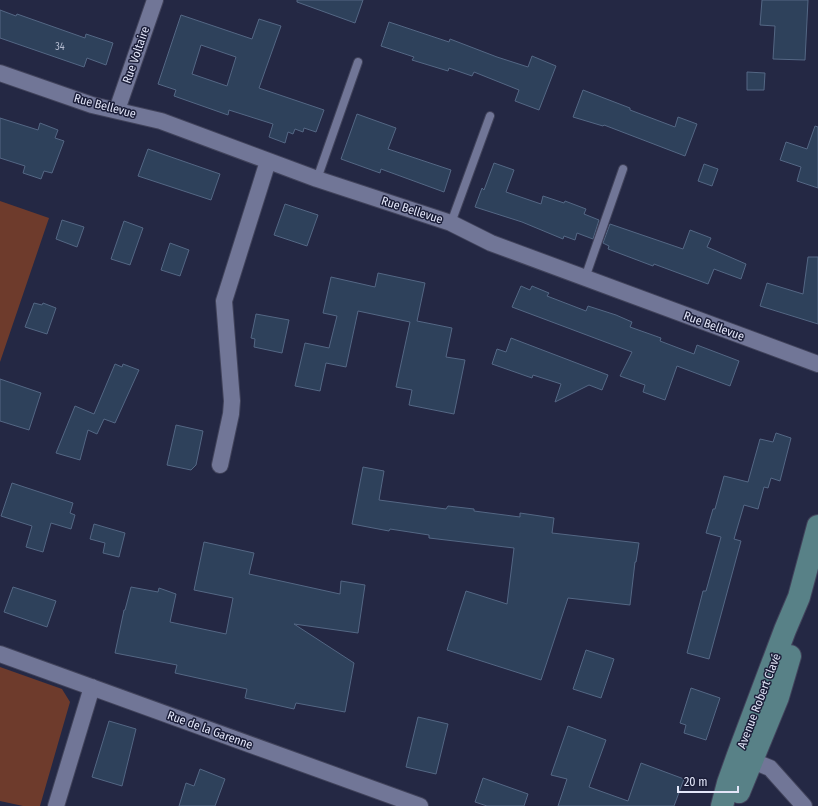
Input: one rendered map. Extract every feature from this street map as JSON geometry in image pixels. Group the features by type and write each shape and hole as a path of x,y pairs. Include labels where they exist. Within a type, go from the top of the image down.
{"street":[{"name":"Rue Voltaire","path":"117,110 156,0"},
{"name":"Rue Bellevue","path":"0,73 92,104 161,121 268,161 451,223 492,243 818,364"},
{"path":"220,465 231,414 232,402 224,301 268,161"},
{"name":"Avenue Robert Clavé","path":"722,806 728,784 746,758 778,696 796,633 800,597 818,526"},
{"name":"Rue de la Garenne","path":"0,654 420,806"},
{"path":"56,806 92,687"},
{"path":"746,758 770,768 804,806"},
{"name":"Avenue Robert Clavé","path":"733,806 746,758"}],"lane":[{"path":"317,178 358,62"},
{"path":"451,223 490,116"},
{"path":"585,278 623,169"}],"shaded area":[{"path":"0,201 49,218 0,362"},
{"path":"0,667 62,689 70,702 40,806 23,806 0,801"}],"building":[{"path":"297,0 363,0 355,23 297,2"},
{"path":"762,0 808,0 805,60 773,59 775,26 760,25"},
{"path":"0,10 16,16 17,14 85,38 86,34 113,43 106,65 87,58 84,67 0,38"},
{"path":"181,15 252,39 259,19 281,26 259,88 324,110 316,132 304,128 303,132 295,129 293,134 288,132 285,143 269,137 273,124 229,110 228,115 174,96 176,90 158,84","holes":["201,45 236,57 227,86 192,74"]},
{"path":"389,22 449,42 450,39 528,67 532,56 556,66 539,110 515,101 519,90 474,72 472,76 449,68 448,71 412,60 414,57 381,46"},
{"path":"747,72 765,73 764,90 747,90"},
{"path":"583,90 675,127 678,117 697,124 685,156 604,125 603,126 573,117"},
{"path":"357,114 396,128 388,149 451,170 444,192 381,169 380,173 341,159"},
{"path":"0,118 38,130 40,123 58,130 55,138 64,141 52,173 44,171 41,179 23,173 25,166 0,158"},
{"path":"815,126 818,127 818,188 797,181 801,167 780,160 786,142 807,149"},
{"path":"148,149 220,174 211,200 138,176"},
{"path":"494,163 514,170 506,192 541,204 543,196 564,203 565,201 586,209 584,214 599,220 593,239 577,233 575,240 564,236 563,239 522,222 475,207 482,188 484,190"},
{"path":"704,164 718,169 712,186 698,181"},
{"path":"285,204 318,215 307,246 274,235"},
{"path":"62,220 84,227 77,247 56,239"},
{"path":"124,221 143,228 130,265 111,259"},
{"path":"610,224 683,249 690,230 711,238 707,247 746,264 741,279 714,269 708,284 608,249 609,246 603,243"},
{"path":"170,243 189,250 180,276 161,270"},
{"path":"808,257 818,257 818,324 760,306 767,283 803,294"},
{"path":"378,273 425,283 417,321 452,328 446,357 465,360 454,414 409,405 412,390 396,387 410,322 358,311 346,367 326,363 320,391 295,386 305,343 329,348 337,316 323,313 331,277 375,287"},
{"path":"521,286 530,290 532,286 549,293 547,296 586,311 588,306 616,315 632,322 630,327 661,338 660,341 694,354 697,345 739,361 730,386 677,366 665,400 643,392 645,385 620,376 632,352 512,307"},
{"path":"34,303 42,305 43,303 56,308 47,334 25,327"},
{"path":"256,314 289,320 282,353 254,347 255,339 251,338"},
{"path":"511,338 608,375 602,390 589,385 555,402 561,384 533,375 532,378 492,364 497,349 506,352"},
{"path":"115,364 122,367 123,364 139,370 115,423 104,419 97,434 88,430 80,460 56,453 75,406 94,414"},
{"path":"0,379 41,393 29,430 0,421"},
{"path":"176,425 203,431 196,465 191,470 167,465"},
{"path":"776,433 791,438 780,481 771,478 768,488 764,487 758,509 744,505 734,539 741,541 709,659 687,653 703,591 706,591 721,537 706,533 713,509 715,509 724,476 748,482 760,439 773,442"},
{"path":"363,467 384,471 379,500 446,509 448,506 474,509 474,511 520,517 520,513 554,518 552,533 639,543 635,562 630,605 568,598 541,680 447,650 466,591 507,604 514,548 429,538 429,535 390,529 389,531 352,524"},
{"path":"12,483 73,503 70,513 75,515 71,529 51,523 43,552 26,547 32,526 1,516"},
{"path":"94,524 125,533 119,557 103,553 105,543 90,539"},
{"path":"204,542 254,553 249,574 340,594 341,581 365,585 358,633 294,624 354,663 345,712 296,703 294,709 245,698 247,689 175,673 177,665 115,653 124,610 131,587 158,592 159,588 176,594 170,622 226,634 233,598 194,590"},
{"path":"13,587 56,601 47,627 4,612"},
{"path":"586,650 614,659 601,698 573,689"},
{"path":"691,688 720,698 706,740 684,733 686,725 680,723"},
{"path":"418,717 448,724 436,774 406,767"},
{"path":"109,721 136,729 122,786 92,777"},
{"path":"568,726 606,740 589,787 628,801 641,763 684,779 674,806 558,806 567,779 551,775"},
{"path":"200,769 225,779 215,806 179,806 186,783 194,786"},
{"path":"483,778 528,794 524,806 487,806 475,802"}]}
